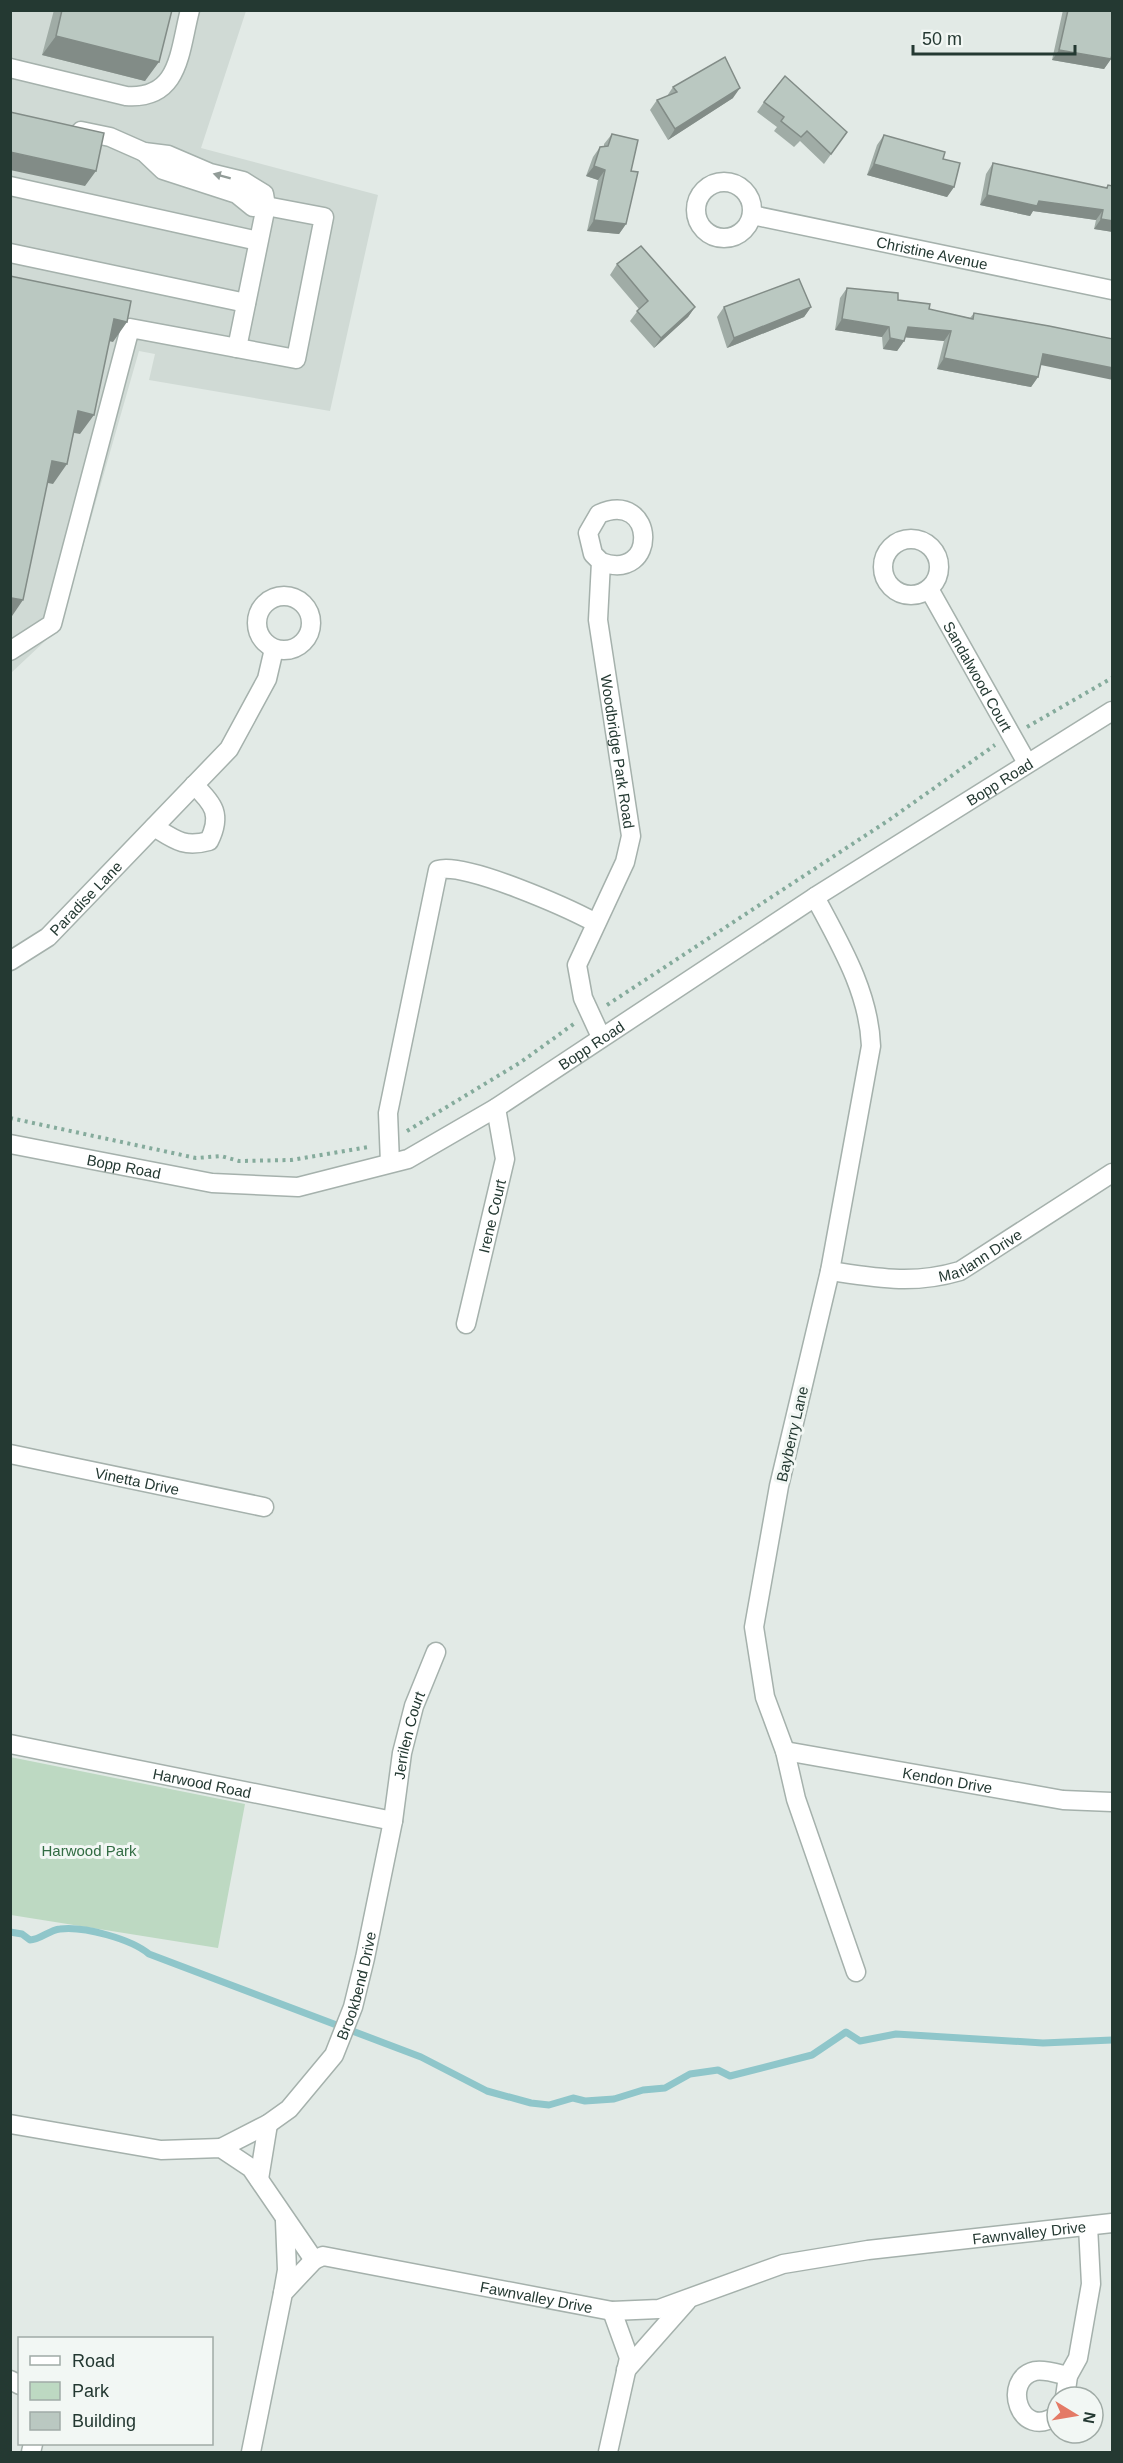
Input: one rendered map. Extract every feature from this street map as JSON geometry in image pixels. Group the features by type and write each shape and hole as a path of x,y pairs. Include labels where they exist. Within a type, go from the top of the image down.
{"street":[{"path":"10,68 126,96 141,97 158,91 171,80 190,10"},
{"path":"64,127 110,137 144,152 168,155 210,172 243,181 264,194 266,206 237,348"},
{"path":"10,186 258,241"},
{"path":"10,651 52,624 130,328 296,359 324,217 266,206"},
{"name":"Christine Avenue","path":"752,214 1113,290"},
{"path":"10,253 246,303"},
{"name":"Woodbridge Park Road","path":"601,562 598,620 631,836 625,862 577,965 583,998 601,1037"},
{"name":"Sandalwood Court","path":"929,589 949,620 1027,763"},
{"name":"Paradise Lane","path":"10,962 48,937 230,749 267,679 274,649"},
{"name":"Bopp Road","path":"10,1144 212,1183 298,1187 408,1158 496,1108 815,897 1113,711"},
{"path":"154,827 178,842 194,845 209,841 217,825 215,812 206,797 194,785"},
{"path":"390,1163 388,1113 438,870 446,867 513,888 557,903 596,923"},
{"name":"Bayberry Lane","path":"815,897 859,985 871,1029 868,1071 830,1271 780,1486 754,1627 765,1697 785,1751 796,1798 856,1971"},
{"name":"Irene Court","path":"466,1324 505,1160 496,1108"},
{"name":"Marlann Drive","path":"830,1271 899,1281 940,1277 960,1271 1113,1173"},
{"name":"Vinetta Drive","path":"10,1454 264,1507"},
{"name":"Jerrilen Court","path":"393,1821 402,1753 414,1706 436,1652"},
{"name":"Harwood Road","path":"10,1744 393,1821"},
{"name":"Kendon Drive","path":"785,1751 1064,1800 1113,1802"},
{"name":"Brookbend Drive","path":"221,2148 268,2124 288,2109 308,2088 338,2047 353,2007 393,1821"},
{"path":"10,2124 161,2150 221,2148 251,2168 314,2260 283,2293"},
{"path":"259,2179 268,2124"},
{"path":"251,2452 287,2270 285,2220"},
{"name":"Fawnvalley Drive","path":"314,2260 323,2256 612,2312 659,2309 783,2264 868,2250 1113,2223"},
{"path":"1067,2385 1068,2376 1078,2358 1091,2284 1088,2226"},
{"path":"626,2370 689,2299"},
{"path":"608,2452 629,2358 612,2312"},
{"path":"1045,2421 1037,2422 1029,2418 1020,2411 1016,2403 1018,2390 1024,2378 1035,2371 1068,2376"}],"shaded area":[{"path":"11,11 246,11 201,148 378,195 330,411 149,380 155,354 139,351 60,627 11,673"}],"green space":[{"name":"Harwood Park","path":"10,1757 245,1804 218,1948 11,1915"}],"building":[{"path":"62,10 172,10 159,62 56,36"},
{"path":"1068,10 1113,10 1111,59 1059,50"},
{"path":"725,57 740,88 675,129 657,100 677,92 673,87"},
{"path":"785,76 847,132 831,154 807,131 801,137 781,121 784,117 764,102"},
{"path":"10,112 104,133 96,171 10,152"},
{"path":"612,134 638,140 631,171 638,172 626,224 594,220 605,170 594,166 600,147 608,146"},
{"path":"884,135 945,152 943,159 960,163 954,187 874,164"},
{"path":"993,163 1107,188 1108,185 1113,186 1113,221 1101,219 1103,210 1039,201 1037,206 987,195"},
{"path":"641,246 695,307 661,338 637,311 648,301 617,264"},
{"path":"10,276 131,301 127,322 114,319 94,415 78,411 67,464 52,461 23,600 12,598 10,603"},
{"path":"799,279 811,307 734,338 724,307"},
{"path":"847,288 898,293 898,300 930,304 929,309 973,319 974,313 1113,339 1113,368 1043,354 1038,377 944,358 951,331 908,327 904,341 890,338 889,327 842,319"}],"waterway":[{"path":"10,1932 22,1934 30,1940 56,1930 70,1929 94,1932 119,1939 149,1954 421,2057 487,2091 531,2103 549,2105 573,2098 585,2101 614,2099 643,2090 665,2088 690,2074 718,2070 730,2076 812,2055 846,2032 860,2041 896,2034 1043,2043 1112,2040"}]}
